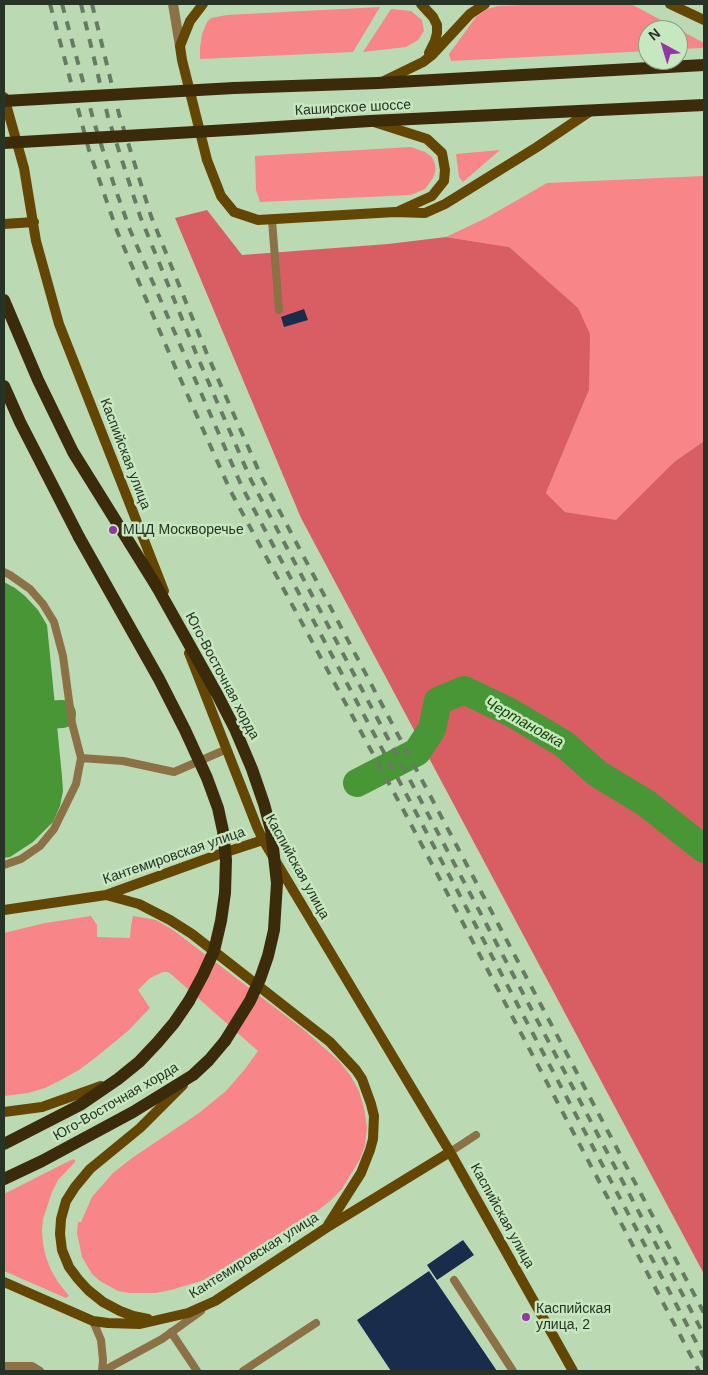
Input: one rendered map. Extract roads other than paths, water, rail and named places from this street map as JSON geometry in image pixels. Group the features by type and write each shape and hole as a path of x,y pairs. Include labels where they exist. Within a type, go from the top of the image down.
{"main road":[{"path":"203,4 190,21 180,46 182,60 208,160 221,196 234,212 258,220 425,212 445,204 593,110"},
{"path":"421,4 433,17 437,33 435,41 422,62"},
{"path":"378,83 414,68 432,55 470,14 485,4"},
{"path":"670,4 704,20"},
{"name":"Каширское шоссе","path":"4,101 704,65"},
{"name":"Каспийская улица","path":"4,97 24,168 36,241 59,324 256,827 450,1152 574,1371"},
{"name":"Каширское шоссе","path":"4,143 370,121 704,105"},
{"path":"370,121 427,139 442,153 445,170 444,181 432,196 395,212"},
{"path":"4,224 34,222"},
{"name":"Юго-Восточная хорда","path":"4,300 38,380 73,452 157,587 235,729 264,804 271,830 277,884 274,930 260,979 250,1001 225,1041 209,1060 193,1075 129,1114 42,1161 4,1179"},
{"name":"Юго-Восточная хорда","path":"4,386 20,422 79,537 185,730 207,778 218,808 226,860 224,902 214,951 189,1001 174,1023 158,1043 118,1079 80,1105 4,1144"},
{"name":"Кантемировская улица","path":"4,910 106,895 263,840"},
{"path":"106,895 139,904 192,934 330,1042 356,1070 364,1085 374,1116 373,1139 361,1173 326,1228"},
{"path":"156,1321 120,1311 103,1302 88,1290 69,1267 62,1250 61,1219 66,1201 90,1169 140,1128 193,1075"},
{"path":"4,1112 42,1107 118,1079"},
{"name":"Кантемировская улица","path":"4,1282 93,1321 125,1324 156,1321 188,1313 215,1300 326,1228 450,1152"}],"street":[{"path":"173,4 180,46"}],"lane":[{"path":"272,220 279,310"},
{"path":"4,572 30,589 43,604 54,622 63,656 72,723 81,758 76,784 54,829 40,846 21,859 4,865"},
{"path":"81,758 123,761 174,772 227,749"},
{"path":"450,1152 476,1135"},
{"path":"454,1280 513,1371"},
{"path":"102,1371 172,1332 215,1300"},
{"path":"93,1321 101,1340 102,1371"},
{"path":"243,1371 316,1323"},
{"path":"172,1332 197,1371"},
{"path":"4,1366 32,1366 40,1371"}],"waterway":[{"name":"Чертановка","path":"357,783 417,752 432,729 438,701 464,690 510,712 564,744 598,774 646,803 704,849"},
{"name":"Чертановка","path":"4,718 62,714"}],"railway":[{"path":"50,4 89,150 117,231 231,492 405,813 699,1371"},
{"path":"62,4 94,122 130,230 242,487 704,1357"},
{"path":"81,4 108,117 140,216 198,358 251,480 704,1335"},
{"path":"92,4 119,114 151,216 207,354 261,476 704,1313"}],"place":[{"name":"МЦД Москворечье","path":"113,530"},
{"name":"Каспийская улица, 2","path":"526,1317"}]}
